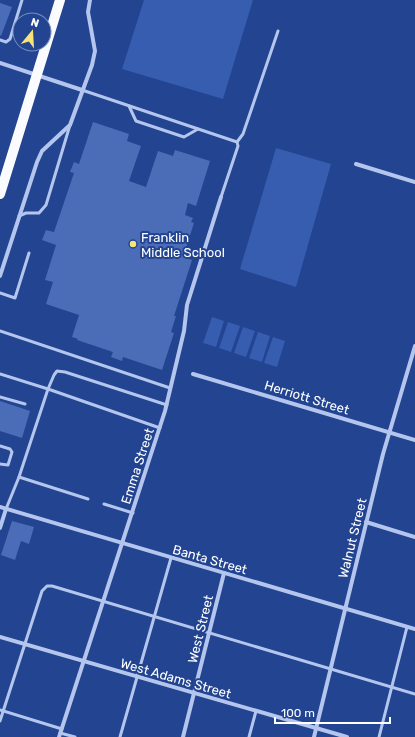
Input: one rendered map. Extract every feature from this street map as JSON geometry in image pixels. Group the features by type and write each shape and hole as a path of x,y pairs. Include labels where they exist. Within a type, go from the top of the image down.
{"main road":[{"path":"0,194 60,0"}],"street":[{"path":"0,276 37,162 42,151 70,125 95,51 88,12 90,0"},
{"path":"0,64 82,90"},
{"path":"356,164 415,182"},
{"name":"Emma Street","path":"60,733 167,405 184,331 187,305 221,198"},
{"name":"Walnut Street","path":"314,737 329,669 389,432 415,346"},
{"name":"Herriott Street","path":"193,374 415,440"},
{"name":"Banta Street","path":"0,507 415,629"},
{"path":"0,528 6,509"},
{"path":"366,522 415,537"},
{"name":"West Street","path":"183,737 224,573"},
{"name":"West Adams Street","path":"0,637 347,737"}],"lane":[{"path":"0,40 6,42 10,39 22,0"},
{"path":"221,198 238,146 237,142 243,134 278,31"},
{"path":"82,90 237,142"},
{"path":"129,106 136,121 184,137 198,129"},
{"path":"18,217 26,213 39,213 46,205 70,125"},
{"path":"0,293 15,298 29,252"},
{"path":"0,331 170,388"},
{"path":"6,509 19,477 48,390 54,375 57,372 65,372 167,405"},
{"path":"0,374 160,428"},
{"path":"0,397 25,404"},
{"path":"0,446 10,449 12,452 8,465 0,464"},
{"path":"19,477 88,499"},
{"path":"104,504 133,513"},
{"path":"120,737 171,558"},
{"path":"0,721 42,591 47,586 56,586 102,602 415,694"},
{"path":"378,737 407,627"},
{"path":"2,711 60,733 75,737"},
{"path":"249,737 256,711"}],"shaded area":[{"path":"144,0 253,0 223,99 122,69"},
{"path":"276,148 331,164 296,287 240,269"},
{"path":"212,317 224,321 216,347 203,343"},
{"path":"228,322 240,326 231,352 219,348"},
{"path":"243,327 255,331 246,357 234,353"},
{"path":"258,332 270,336 262,362 249,358"},
{"path":"273,337 285,341 277,367 264,363"}],"building":[{"path":"0,3 12,7 1,36 0,35"},
{"path":"93,122 129,134 127,141 141,146 129,181 146,187 158,151 173,156 175,150 210,161 196,206 188,203 185,215 193,218 191,222 194,223 183,257 192,260 174,316 176,316 171,332 174,333 162,370 123,357 122,361 111,357 113,352 77,340 78,339 72,337 79,315 46,304 53,282 45,280 56,245 42,240 46,230 54,232 74,173 70,172 74,162 79,164"},
{"path":"0,401 30,411 22,438 0,431"},
{"path":"12,521 34,527 29,544 21,541 15,560 1,555"}],"place":[{"name":"Franklin Middle School","path":"133,244"}]}
